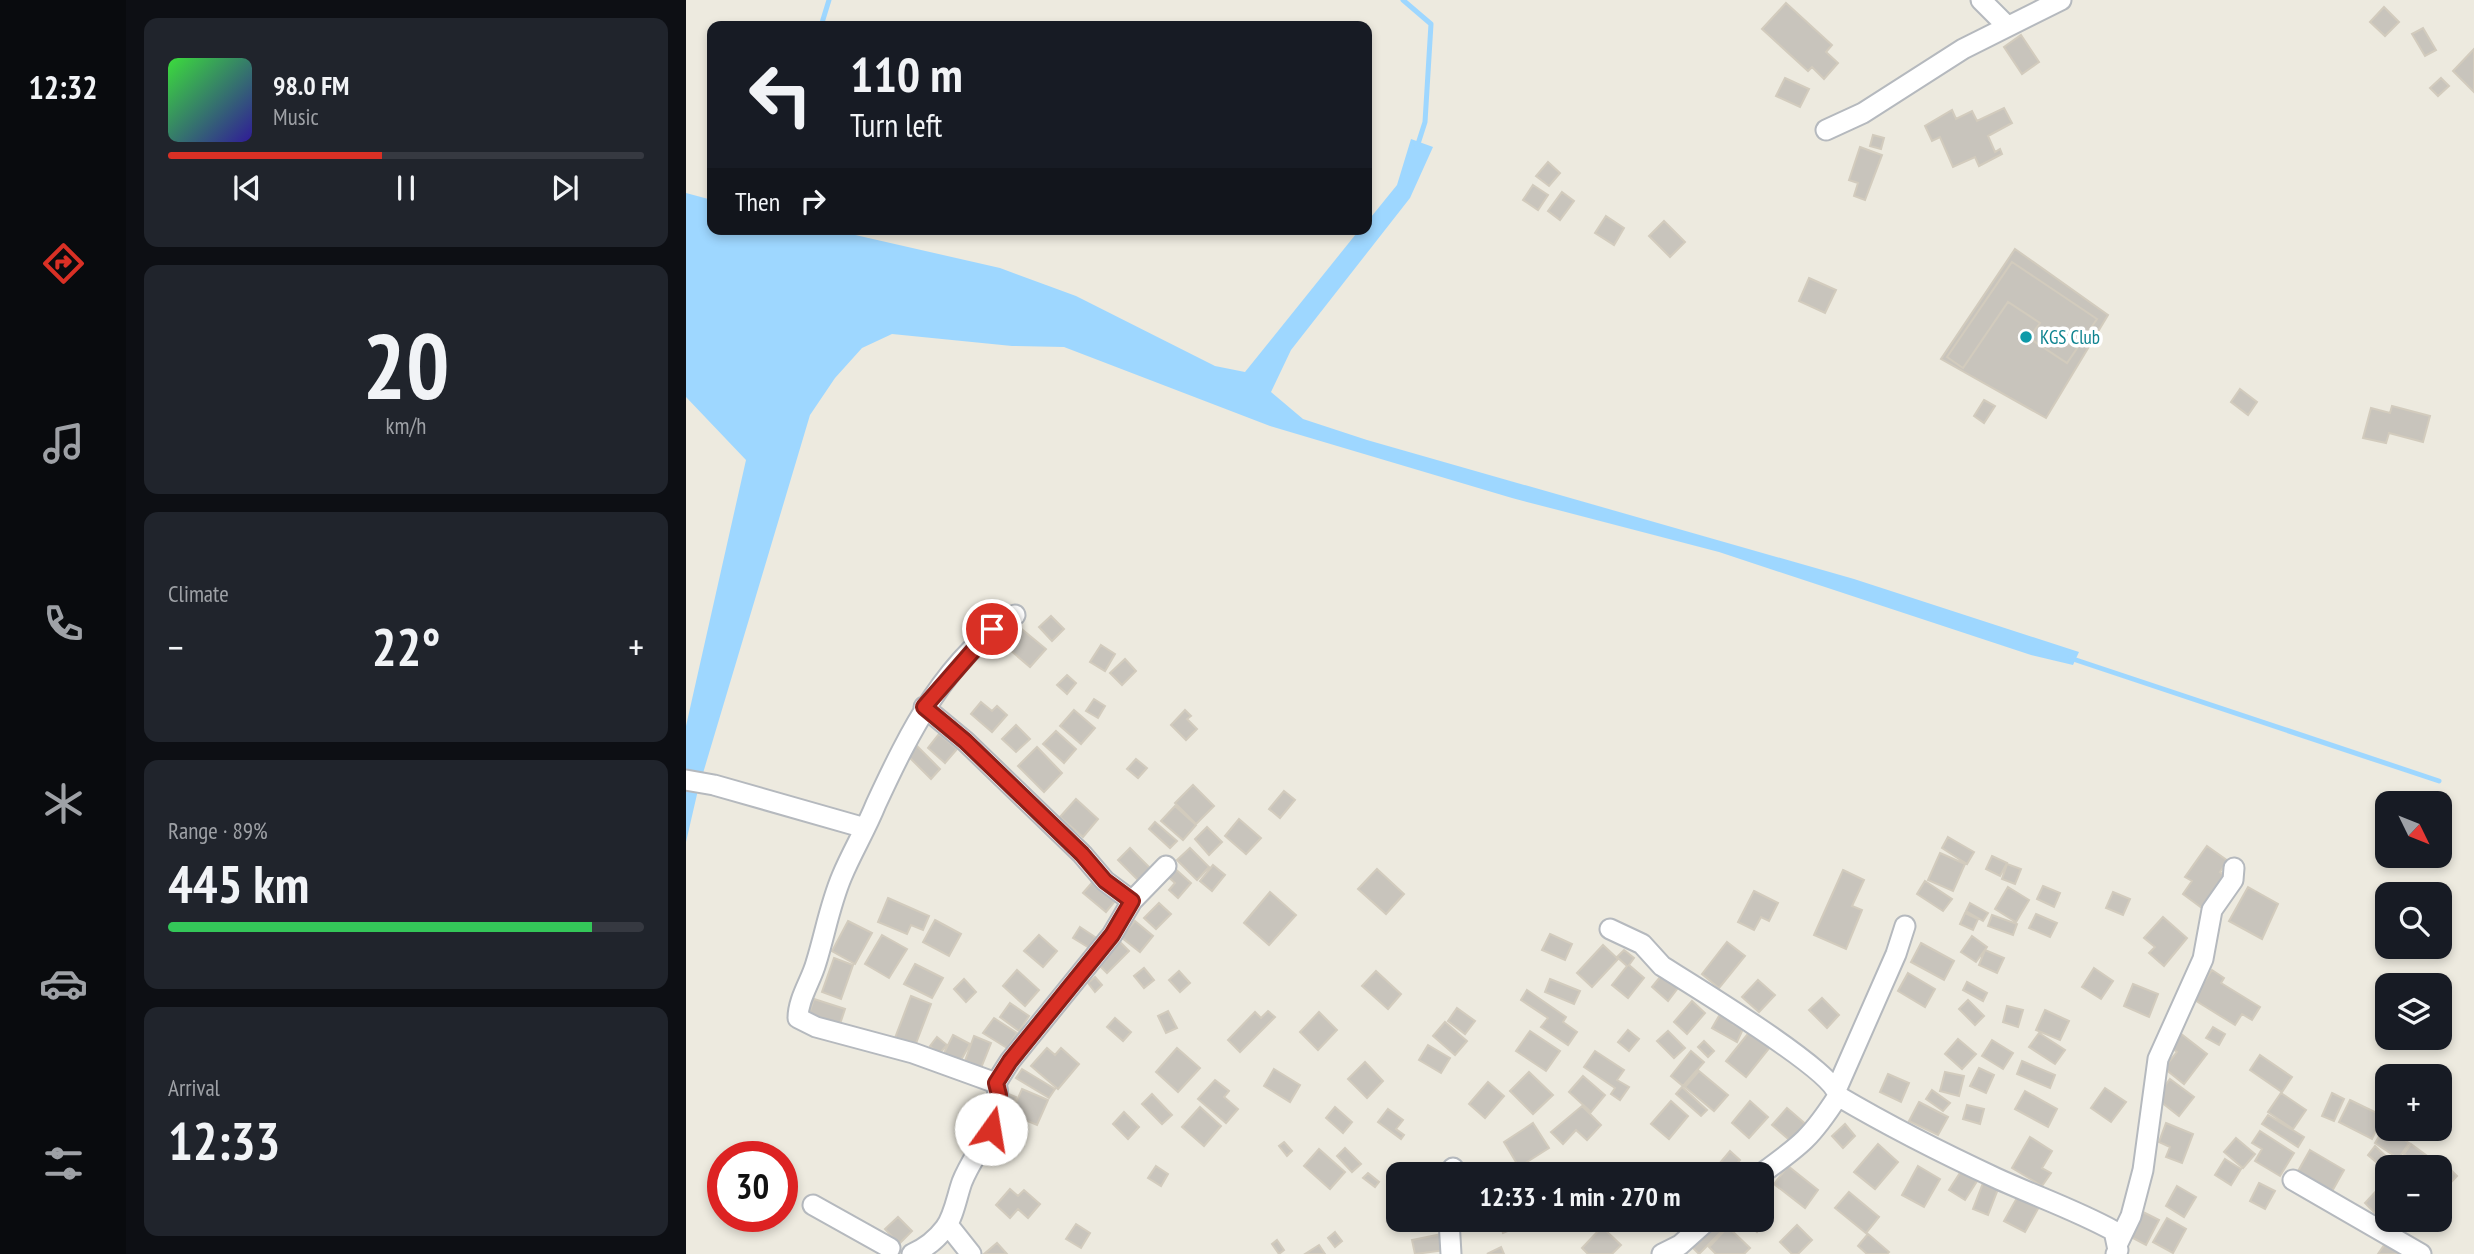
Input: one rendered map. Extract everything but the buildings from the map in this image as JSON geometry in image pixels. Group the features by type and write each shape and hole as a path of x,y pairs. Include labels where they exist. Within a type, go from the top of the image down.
{"street":[{"path":"1982,0 2007,26"},
{"path":"1826,130 1863,113 1963,49 2061,0"},
{"path":"996,1083 913,1053 816,1027 799,1018 798,1009 815,967 837,891 906,737 924,707 992,629 1015,615"},
{"path":"924,707 965,741 1082,854 1105,881 1132,901"},
{"path":"686,780 714,785 865,828"},
{"path":"912,1254 926,1248 948,1225 964,1179 994,1122 999,1095 996,1083 1010,1061 1112,935 1132,901 1166,866"},
{"path":"2117,1250 2131,1216 2143,1170 2158,1059 2203,960 2212,910 2233,880 2234,868"},
{"path":"1774,1165 1801,1147 1814,1133 1837,1092 1896,954 1905,926"},
{"path":"1610,929 1642,944 1662,966 1812,1065 1837,1092 1898,1131 1997,1178 2088,1216 2114,1231 2117,1250"},
{"path":"2293,1180 2421,1254"},
{"path":"813,1205 893,1252"},
{"path":"948,1225 971,1254"},
{"path":"1450,1232 1451,1254"},
{"path":"1662,1254 1680,1245 1695,1232"}],"water":[{"path":"1411,139 1433,147 1410,198 1291,350 1271,392 1303,419 1367,440 1854,579 2079,652 2073,665 2031,655 1719,552 1512,498 1270,426 1064,347 1012,346 892,334 862,348 835,378 810,415 698,790 686,842 686,726 746,460 686,397 686,193 707,199 707,235 855,235 1000,268 1076,296 1215,366 1245,372 1355,235 1372,235 1372,216 1397,185"}],"waterway":[{"path":"823,21 829,0"},
{"path":"1403,0 1431,24 1425,122 1417,147"},
{"path":"2070,658 2439,781"}],"place":[{"name":"KGS Club","path":"2026,337"}],"route":[{"path":"991,1129 999,1095 996,1083 1010,1061 1112,935 1132,901 1105,881 1082,854 1001,779 965,741 924,707 992,629"}]}
